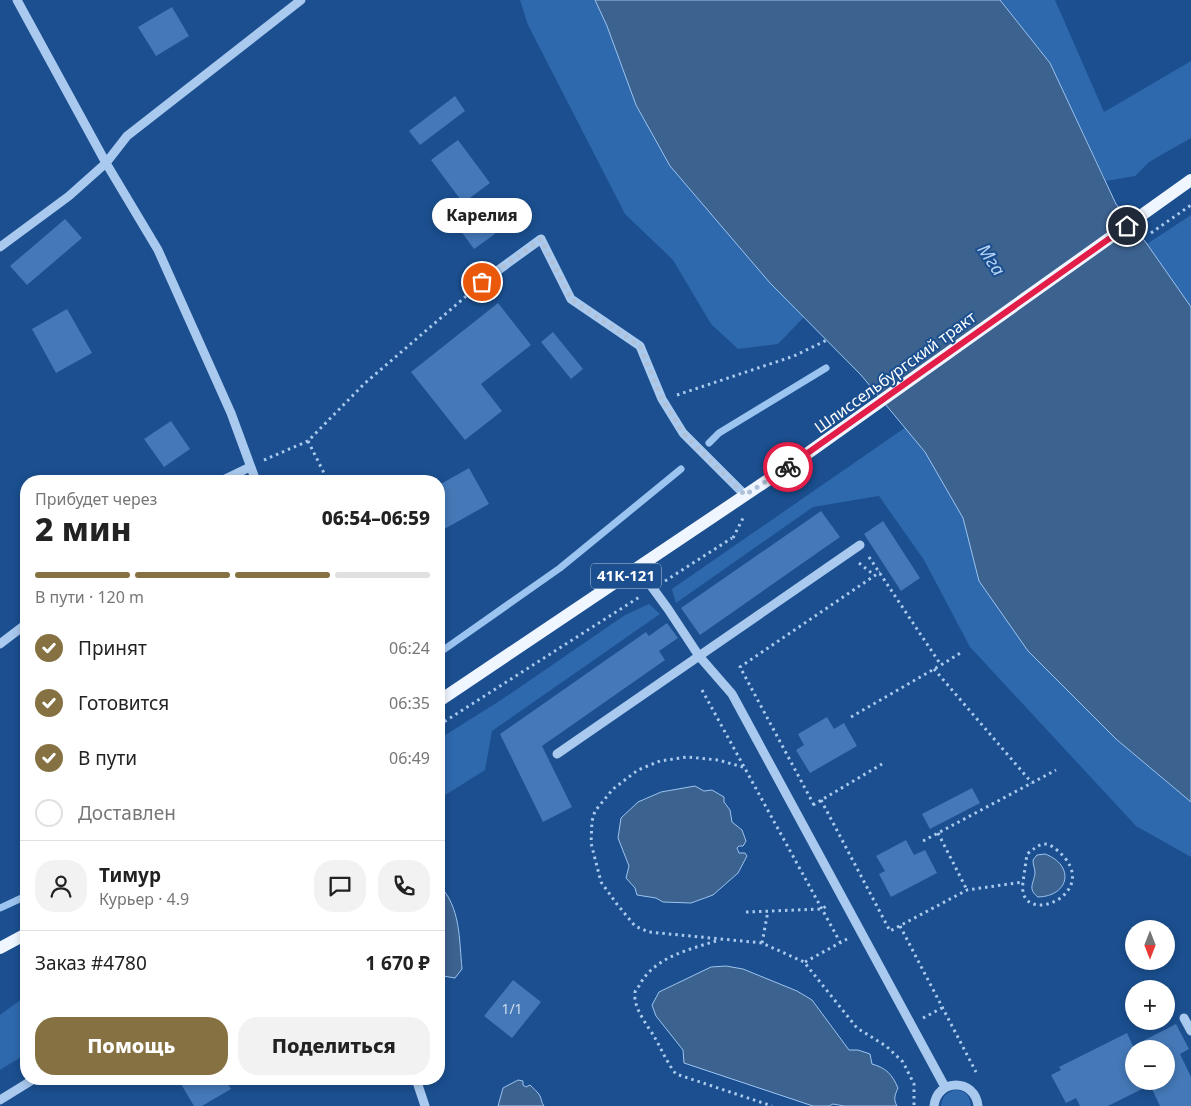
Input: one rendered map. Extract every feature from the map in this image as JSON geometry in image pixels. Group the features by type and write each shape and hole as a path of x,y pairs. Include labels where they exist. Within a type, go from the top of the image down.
{"main road":[{"name":"Шлиссельбургский тракт","path":"445,697 808,454 1191,180"},
{"path":"0,948 20,937"}],"street":[{"path":"17,0 106,163 158,250 231,413 253,475"},
{"path":"0,247 69,196 106,163 127,136 302,0"},
{"path":"482,282 541,239 571,299 640,346 662,399 683,433 745,495"},
{"path":"233,475 250,467"},
{"path":"557,754 860,545"},
{"path":"638,568 699,656 732,694 945,1087"},
{"path":"0,644 20,629"},
{"path":"1184,1018 1191,1031"},
{"path":"0,1100 24,1085"},
{"path":"418,1085 425,1106"},
{"path":"934,1106 939,1093 945,1087 954,1085 970,1089 975,1096 978,1106"}],"path":[{"path":"250,467 308,441 364,384 482,282"},
{"path":"662,399 708,386 794,356 827,340"},
{"path":"308,441 325,475"},
{"path":"445,721 732,538"},
{"path":"860,545 941,665"},
{"path":"814,805 740,667 880,572"},
{"path":"851,717 962,652"},
{"path":"934,669 1032,783"},
{"path":"702,690 840,942"},
{"path":"743,767 718,760 687,757 660,761 638,770 613,789 595,811 592,821 591,842 601,882 635,926 649,932 762,944 804,962 857,1028 886,1046 904,1062 914,1084 914,1106"},
{"path":"798,816 882,764"},
{"path":"923,841 1056,770"},
{"path":"821,800 890,931 967,890 1023,882"},
{"path":"938,833 967,890"},
{"path":"1047,844 1052,846 1068,859 1071,866 1072,885 1066,894 1051,904 1034,904 1026,900 1022,892 1023,882 1027,854 1040,845 1047,844"},
{"path":"746,912 822,909 842,896"},
{"path":"762,944 768,911"},
{"path":"900,926 976,1072"},
{"path":"804,962 861,932"},
{"path":"719,940 682,952 655,965 642,978 635,993 637,1007 676,1074 772,1106"}],"shaded area":[{"path":"520,0 595,0 607,26 770,283 804,317 778,344 738,349 711,324 673,260 625,214 528,25"},
{"path":"1000,0 1055,0 1104,112 1191,61 1191,138 1149,162 1135,176 1106,181 1050,63"},
{"path":"1191,215 1191,307 1147,244"},
{"path":"906,427 925,452 963,518 979,581 1116,739 1191,802 1191,857 1136,826 970,647 924,560 879,496 813,507 676,603 672,589"},
{"path":"649,604 660,614 492,731 485,770 445,795 445,735 501,700 625,615"},
{"path":"20,1000 20,1058 0,1070 0,1015"},
{"path":"956,1090 967,1095 971,1106 941,1106 946,1095"}],"water":[{"name":"Мга","path":"595,0 1000,0 1050,63 1116,204 1147,244 1191,307 1191,802 1116,739 1028,651 979,581 963,518 925,452 861,375 770,283 670,166 636,105 607,26"},
{"path":"695,786 704,791 712,790 724,797 724,802 730,810 732,822 742,830 746,841 743,846 737,848 739,853 745,853 747,856 738,873 713,895 691,903 663,902 656,898 637,895 635,888 626,878 629,866 618,838 621,818 638,802 661,792"},
{"path":"1045,854 1055,859 1061,865 1065,879 1057,891 1038,897 1032,889 1035,873 1033,860 1037,855"},
{"path":"445,893 451,903 458,924 462,969 455,978 445,976"},
{"path":"726,966 743,969 797,991 812,1000 849,1050 858,1050 870,1054 872,1064 881,1067 891,1075 898,1088 895,1097 897,1106 844,1106 833,1104 829,1106 813,1106 684,1063 683,1050 656,1016 652,1005 659,992 711,967"},
{"path":"518,1080 523,1081 523,1085 526,1087 530,1085 535,1090 544,1106 498,1106 503,1088"}],"building":[{"path":"172,7 189,36 156,56 138,27"},
{"path":"455,96 465,111 420,145 409,131"},
{"path":"458,140 490,183 463,203 431,160"},
{"path":"479,212 495,234 474,249 458,227"},
{"path":"65,219 82,238 27,285 10,266"},
{"path":"498,303 531,345 481,384 502,411 465,440 411,372"},
{"path":"67,309 92,353 56,373 32,329"},
{"path":"553,332 583,369 571,379 541,342"},
{"path":"171,421 190,449 164,467 144,439"},
{"path":"469,468 489,504 445,529 445,482"},
{"path":"821,511 840,537 700,635 681,608"},
{"path":"883,521 920,578 901,591 864,534"},
{"path":"667,623 678,638 659,651 665,660 542,746 572,807 543,822 500,734 646,632 649,636"},
{"path":"827,717 834,729 844,723 857,746 810,773 796,750 804,745 798,734"},
{"path":"972,788 980,803 930,829 922,814"},
{"path":"906,840 914,855 925,850 937,873 891,897 879,874 885,871 876,856"},
{"path":"513,980 541,1002 512,1038 484,1016"},
{"path":"1176,1024 1189,1049 1180,1054 1191,1077 1191,1106 1160,1106 1152,1090 1175,1090 1175,1040 1145,1040 1164,1030 1175,1030"},
{"path":"1127,1033 1130,1040 1125,1040 1125,1090 1140,1090 1108,1106 1080,1106 1076,1098 1066,1103 1051,1075 1061,1070 1059,1067"},
{"path":"182,1085 229,1085 231,1089 202,1106 194,1106"}],"waterway":[{"path":"709,443 719,433 826,368"},
{"path":"445,649 560,568 681,469"},
{"path":"0,908 20,899"}],"way so far":[{"path":"482,282 541,239 571,299 640,346 662,399 683,433 745,495 788,467"}],"place":[{"name":"Карелия","path":"482,282"}],"route":[{"path":"788,467 1127,226"}]}
